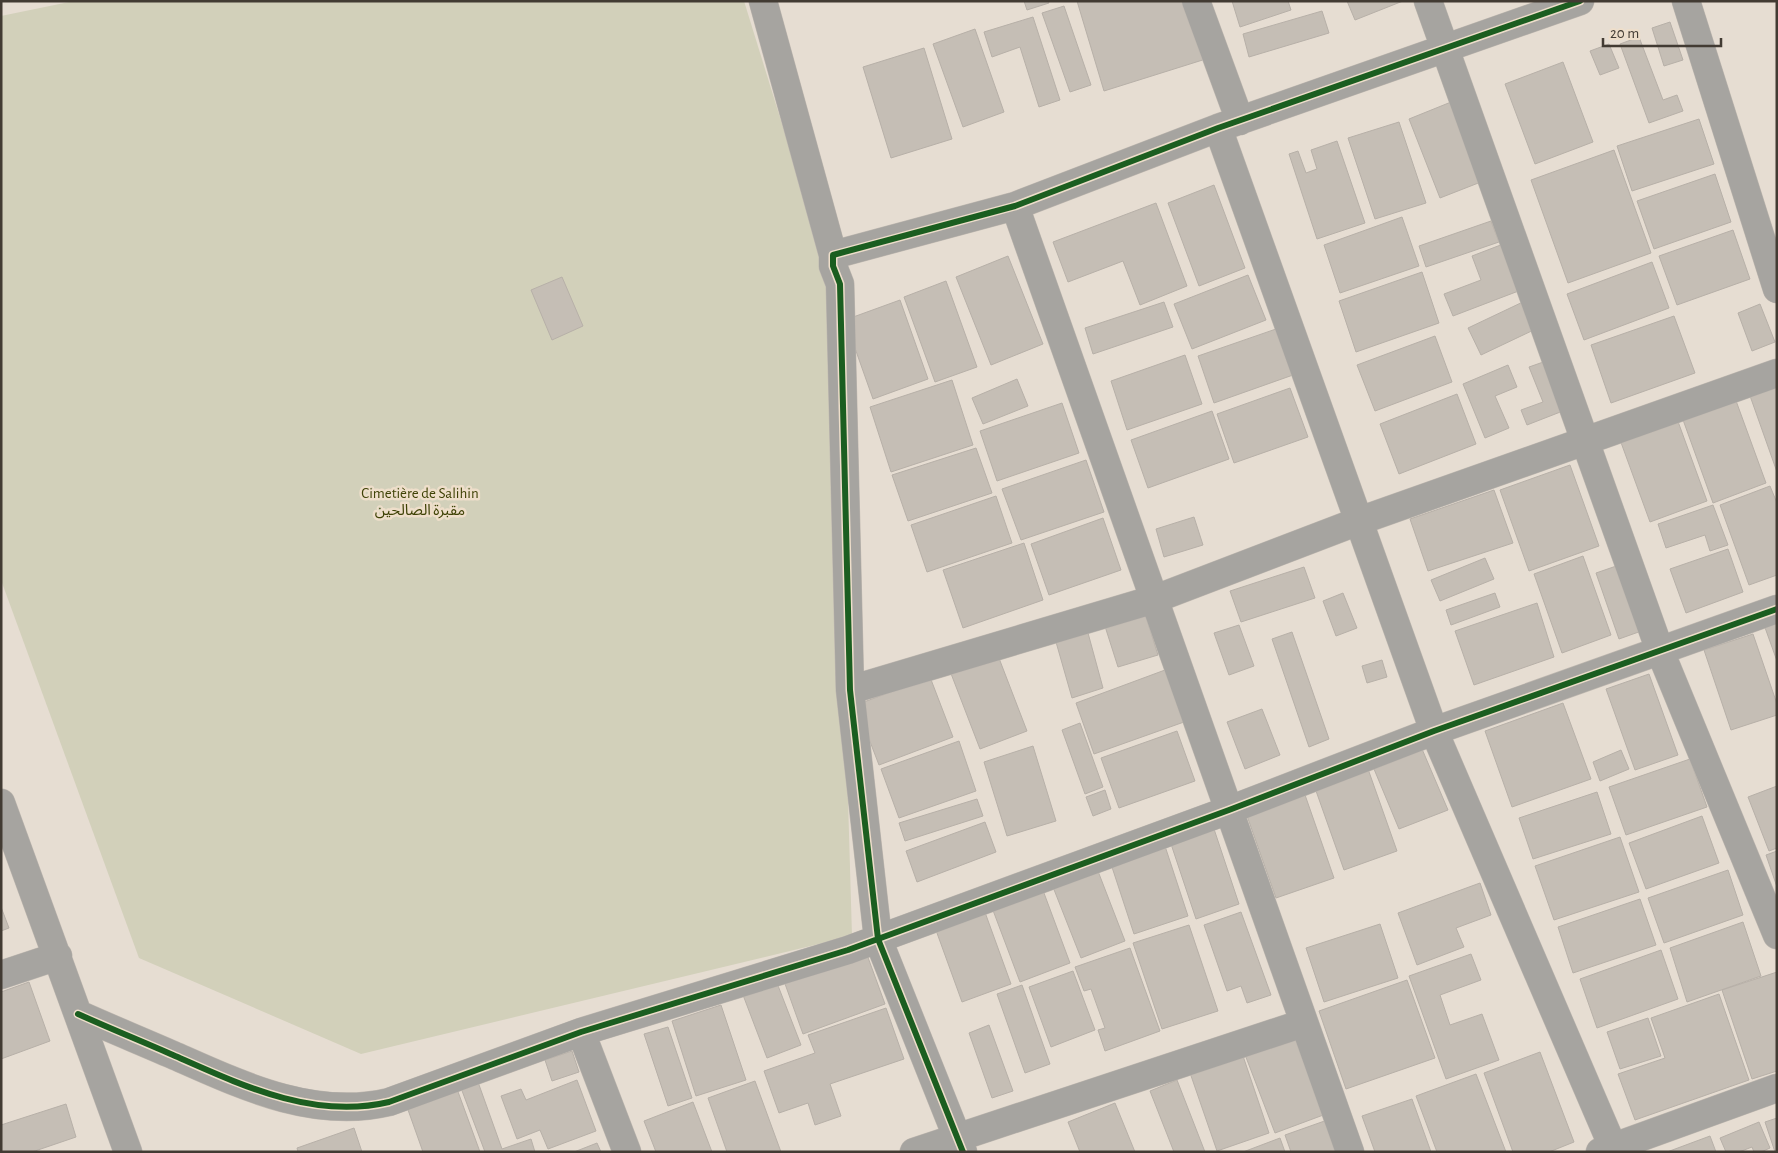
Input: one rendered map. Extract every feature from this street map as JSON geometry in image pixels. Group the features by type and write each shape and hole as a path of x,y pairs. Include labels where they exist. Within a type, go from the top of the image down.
{"street":[{"path":"763,1 833,255 833,266 840,284 850,690 878,939 960,1144"},
{"path":"1196,1 1229,124 1359,521 1434,731 1610,1150 1777,1088"},
{"path":"1428,1 1660,651 1777,935"},
{"path":"833,255 1015,206 1229,124 1580,1"},
{"path":"1686,1 1777,288"},
{"path":"1015,206 1350,1152"},
{"path":"850,690 1155,599 1359,521 1777,373"},
{"path":"78,1014 269,1095 337,1107 365,1108 389,1102 581,1032 878,939 1229,810 1434,731 1777,610"},
{"path":"1,803 128,1152"},
{"path":"1,975 58,956"},
{"path":"914,1152 960,1144 1304,1023"},
{"path":"581,1032 627,1152"}],"green space":[{"name":"Cimetière de Salihin مقبرة الصالحين","path":"74,1 744,1 833,289 852,936 361,1054 139,958 1,580 1,16"}],"building":[{"path":"1024,1 1048,1 1049,3 1027,10"},
{"path":"1077,1 1191,1 1209,58 1104,91"},
{"path":"1232,1 1288,1 1291,10 1240,27"},
{"path":"1347,1 1403,1 1355,20"},
{"path":"1064,6 1091,85 1070,92 1042,13"},
{"path":"1322,11 1329,33 1249,57 1243,34"},
{"path":"1033,17 1060,100 1039,107 1020,47 992,57 984,32"},
{"path":"1670,22 1683,60 1664,66 1652,28"},
{"path":"975,29 1004,112 963,127 933,44"},
{"path":"1639,37 1663,100 1677,95 1683,111 1649,123 1620,44"},
{"path":"1609,44 1619,68 1600,75 1590,51"},
{"path":"924,48 952,139 891,158 863,67"},
{"path":"1563,62 1593,142 1535,164 1505,84"},
{"path":"1456,100 1486,180 1440,198 1409,119"},
{"path":"1699,119 1714,164 1632,191 1617,146"},
{"path":"1399,122 1426,203 1375,219 1348,138"},
{"path":"1337,141 1365,223 1317,239 1289,154 1298,151 1306,173 1317,169 1311,150"},
{"path":"1614,150 1651,253 1568,283 1531,180"},
{"path":"1715,174 1731,222 1654,249 1637,201"},
{"path":"1214,185 1245,268 1199,286 1168,203"},
{"path":"1156,203 1187,286 1140,305 1123,261 1068,282 1053,242"},
{"path":"1402,217 1419,266 1340,293 1324,245"},
{"path":"1491,221 1499,242 1426,267 1419,246"},
{"path":"1733,230 1750,279 1677,305 1659,256"},
{"path":"1511,241 1529,287 1453,316 1444,294 1481,280 1472,256"},
{"path":"1008,256 1043,344 991,365 956,277"},
{"path":"1652,262 1669,308 1584,340 1567,294"},
{"path":"1422,272 1439,323 1356,352 1339,301"},
{"path":"1248,275 1266,320 1192,349 1174,304"},
{"path":"562,277 583,326 552,340 531,290"},
{"path":"946,281 977,367 935,382 904,297"},
{"path":"900,300 928,379 873,399 845,320"},
{"path":"1527,300 1540,327 1481,355 1468,328"},
{"path":"1164,302 1173,327 1093,354 1085,328"},
{"path":"1760,304 1775,342 1752,351 1738,313"},
{"path":"1674,316 1695,373 1611,403 1591,345"},
{"path":"1276,329 1293,375 1214,403 1198,356"},
{"path":"1435,336 1452,382 1375,411 1357,365"},
{"path":"1185,355 1202,404 1127,430 1111,381"},
{"path":"1549,360 1568,409 1527,425 1521,410 1543,402 1529,367"},
{"path":"1508,365 1517,387 1495,396 1509,428 1485,438 1463,384"},
{"path":"1017,379 1028,406 983,424 972,398"},
{"path":"952,380 973,445 891,472 870,407"},
{"path":"1777,384 1777,472 1749,393"},
{"path":"1290,388 1308,437 1234,463 1217,414"},
{"path":"1457,394 1476,444 1399,474 1380,424"},
{"path":"1735,398 1766,483 1713,503 1682,417"},
{"path":"1062,403 1079,453 997,481 980,431"},
{"path":"1212,411 1229,459 1148,488 1131,440"},
{"path":"1676,416 1707,501 1650,522 1619,437"},
{"path":"976,448 992,493 908,521 892,475"},
{"path":"1086,460 1104,512 1021,540 1002,489"},
{"path":"1570,465 1599,546 1529,571 1500,490"},
{"path":"1770,486 1777,503 1777,575 1749,585 1720,505"},
{"path":"1494,490 1513,543 1428,571 1410,519"},
{"path":"996,496 1012,543 927,572 911,525"},
{"path":"1713,505 1728,545 1710,551 1705,535 1666,548 1658,524"},
{"path":"1194,517 1203,545 1164,557 1156,529"},
{"path":"1103,518 1121,570 1049,595 1031,544"},
{"path":"1024,543 1043,600 963,628 943,570"},
{"path":"1728,549 1743,592 1686,613 1670,569"},
{"path":"1583,556 1611,635 1562,653 1534,574"},
{"path":"1485,558 1494,579 1440,601 1431,580"},
{"path":"1625,563 1647,629 1619,639 1596,573"},
{"path":"1304,567 1315,598 1241,622 1230,591"},
{"path":"1343,593 1357,628 1336,636 1323,601"},
{"path":"1495,593 1500,607 1451,625 1446,610"},
{"path":"1537,603 1554,657 1474,685 1455,631"},
{"path":"1143,607 1158,655 1118,667 1103,620"},
{"path":"1777,618 1777,661 1763,622"},
{"path":"1239,625 1254,666 1229,675 1214,633"},
{"path":"1292,632 1329,739 1309,747 1272,639"},
{"path":"1088,633 1103,688 1072,698 1056,642"},
{"path":"1753,634 1777,704 1777,715 1731,730 1704,650"},
{"path":"997,653 1027,731 980,749 950,671"},
{"path":"1382,660 1387,677 1367,683 1362,666"},
{"path":"1165,670 1184,722 1094,754 1076,703"},
{"path":"1649,674 1678,755 1635,770 1606,689"},
{"path":"930,677 953,737 879,765 856,705"},
{"path":"1563,703 1591,779 1512,807 1485,731"},
{"path":"1262,709 1280,755 1245,769 1227,722"},
{"path":"1080,723 1103,787 1085,794 1062,730"},
{"path":"1177,731 1195,781 1119,808 1101,758"},
{"path":"959,741 976,791 899,818 881,769"},
{"path":"1033,746 1056,821 1007,836 984,762"},
{"path":"1422,749 1448,810 1399,829 1374,769"},
{"path":"1621,750 1629,769 1600,781 1593,762"},
{"path":"1690,759 1707,807 1626,835 1609,787"},
{"path":"1368,769 1397,851 1344,870 1315,788"},
{"path":"1777,786 1777,848 1769,851 1748,797"},
{"path":"1105,790 1111,809 1093,816 1086,797"},
{"path":"1304,792 1334,878 1276,898 1246,813"},
{"path":"1597,792 1611,834 1533,859 1519,818"},
{"path":"977,799 983,816 905,841 899,823"},
{"path":"1702,816 1719,863 1646,889 1629,843"},
{"path":"985,822 996,852 917,882 906,851"},
{"path":"1212,823 1239,904 1196,919 1169,838"},
{"path":"1620,837 1639,892 1554,920 1535,866"},
{"path":"1163,840 1188,916 1134,934 1109,858"},
{"path":"1777,851 1777,887 1766,855"},
{"path":"1096,866 1125,941 1081,958 1051,882"},
{"path":"1728,870 1743,915 1664,943 1648,898"},
{"path":"1480,883 1491,915 1456,928 1464,947 1417,965 1398,913"},
{"path":"1041,885 1070,963 1020,982 991,905"},
{"path":"1640,899 1656,945 1573,973 1558,927"},
{"path":"982,904 1011,984 962,1002 933,922"},
{"path":"1,907 9,928 1,931"},
{"path":"1241,912 1271,995 1247,1003 1241,986 1227,991 1204,925"},
{"path":"1743,922 1761,976 1687,1002 1670,948"},
{"path":"1380,924 1398,978 1324,1002 1306,948"},
{"path":"1189,925 1218,1011 1162,1029 1133,943"},
{"path":"1130,948 1160,1031 1105,1051 1098,1030 1105,1028 1091,989 1084,991 1075,967"},
{"path":"1661,950 1678,999 1597,1028 1580,979"},
{"path":"866,952 885,1004 803,1034 784,981"},
{"path":"1471,954 1481,980 1440,995 1450,1025 1482,1014 1499,1060 1446,1079 1409,976"},
{"path":"1073,971 1095,1030 1051,1047 1029,987"},
{"path":"1777,972 1777,1071 1752,1079 1722,990"},
{"path":"1407,980 1435,1058 1346,1089 1319,1011"},
{"path":"29,982 50,1041 1,1059 1,992"},
{"path":"777,983 801,1045 767,1058 743,995"},
{"path":"1022,985 1050,1064 1025,1073 997,994"},
{"path":"1719,994 1749,1080 1635,1120 1618,1074 1665,1058 1651,1018"},
{"path":"721,1005 746,1080 696,1096 672,1021"},
{"path":"886,1008 904,1059 830,1084 841,1116 815,1125 808,1103 779,1113 764,1071 815,1053 808,1035"},
{"path":"1648,1018 1661,1056 1620,1069 1607,1032"},
{"path":"989,1025 1013,1091 992,1098 969,1033"},
{"path":"668,1027 692,1098 668,1106 644,1034"},
{"path":"1296,1033 1326,1114 1275,1133 1244,1052"},
{"path":"1241,1050 1269,1133 1217,1151 1188,1067"},
{"path":"572,1051 579,1072 552,1081 545,1060"},
{"path":"1540,1052 1574,1142 1549,1152 1513,1152 1484,1073"},
{"path":"1476,1074 1506,1152 1437,1152 1416,1096"},
{"path":"577,1080 596,1131 548,1149 540,1130 517,1139 501,1096 521,1089 526,1100"},
{"path":"1177,1080 1205,1152 1174,1152 1150,1091"},
{"path":"755,1081 781,1152 727,1152 708,1098"},
{"path":"478,1082 502,1149 531,1139 535,1152 485,1152 461,1088"},
{"path":"457,1089 480,1152 423,1152 407,1107"},
{"path":"1412,1099 1431,1152 1375,1152 1362,1116"},
{"path":"693,1102 712,1152 656,1152 644,1121"},
{"path":"1115,1103 1135,1152 1080,1152 1068,1122"},
{"path":"66,1104 76,1137 32,1152 1,1152 1,1125"},
{"path":"1333,1118 1345,1152 1291,1152 1285,1135"},
{"path":"1777,1118 1777,1152 1775,1152 1765,1122"},
{"path":"1759,1122 1770,1148 1761,1152 1754,1152 1752,1147 1739,1152 1726,1152 1720,1138"},
{"path":"354,1128 362,1152 298,1152 297,1148"},
{"path":"1710,1136 1716,1152 1667,1152"},
{"path":"1280,1138 1285,1152 1243,1152"},
{"path":"597,1143 601,1152 574,1152"}],"cycle path":[{"path":"963,1152 878,939 850,690 840,284 833,266 833,255 1015,206 1218,128 1580,1"},
{"path":"78,1014 225,1078 278,1096 305,1103 333,1106 361,1106 389,1102 581,1032 848,950 1229,810 1434,731 1777,609"}]}
